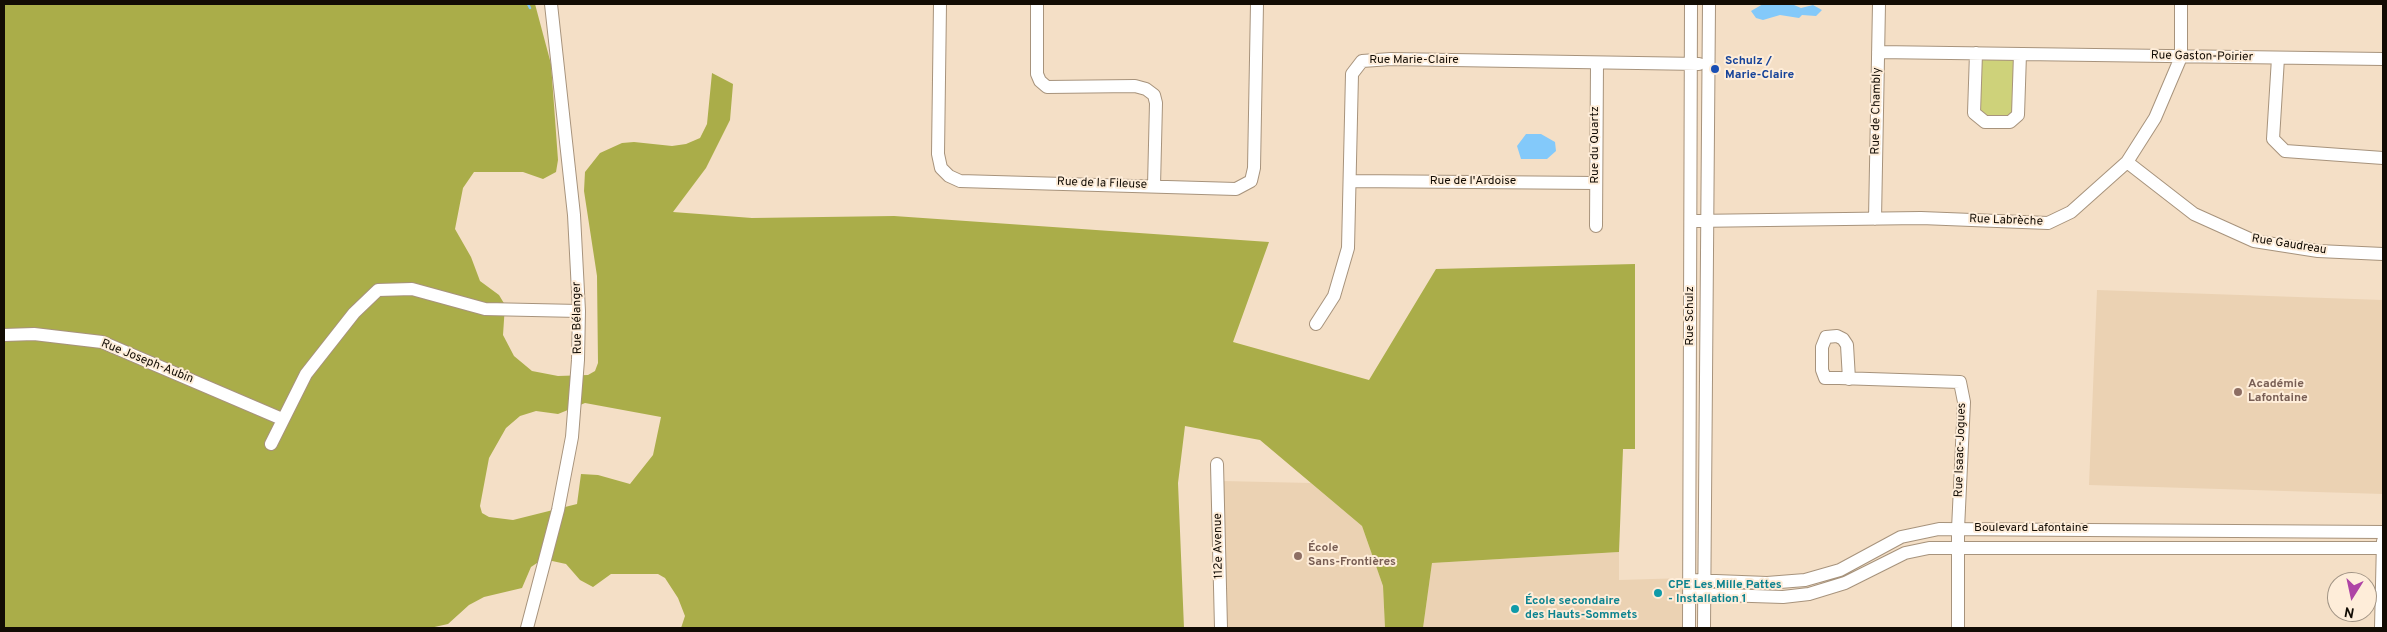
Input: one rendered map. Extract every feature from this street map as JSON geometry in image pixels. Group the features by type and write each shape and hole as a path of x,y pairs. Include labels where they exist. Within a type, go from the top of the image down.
{"street":[{"name":"Rue Bélanger","path":"527,628 558,510 572,437 578,360 579,311 574,216 551,4"},
{"name":"Rue de la Fileuse","path":"940,4 938,154 941,168 949,176 960,181 1236,189 1251,181 1254,168 1257,4"},
{"path":"1037,4 1037,74 1040,81 1048,87 1135,86 1146,89 1154,95 1156,103 1154,186"},
{"name":"Rue Schulz","path":"1689,628 1692,221 1691,4"},
{"name":"Rue Schulz","path":"1704,628 1709,4"},
{"name":"Rue de Chambly","path":"1875,219 1879,4"},
{"name":"Rue Labrèche","path":"1692,221 1875,219 2048,223 2071,212 2127,162 2156,118 2181,57 2181,4"},
{"name":"Rue Gaston-Poirier","path":"1878,52 2383,59"},
{"path":"1976,53 1974,113 1985,122 2010,122 2018,115 2020,54"},
{"path":"2278,58 2273,139 2286,151 2383,158"},
{"name":"Rue Marie-Claire","path":"1316,324 1334,296 1348,248 1352,74 1362,62 1391,59 1708,64"},
{"name":"Rue du Quartz","path":"1596,226 1597,63"},
{"name":"Rue Gaudreau","path":"2127,162 2194,214 2254,241 2318,251 2383,254"},
{"name":"Rue de l'Ardoise","path":"1350,182 1596,183"},
{"path":"272,444 282,419 306,374 354,313 378,290 412,289 485,309 579,311"},
{"name":"Rue Joseph-Aubin","path":"4,335 34,334 102,342 282,419"},
{"name":"Rue Isaac-Jogues","path":"1849,379 1960,382 1964,402 1958,529 1958,628"},
{"name":"112e Avenue","path":"1217,464 1221,628"},
{"name":"Boulevard Lafontaine","path":"1690,594 1703,587 1805,580 1840,570 1901,537 1939,529 2383,532"},
{"path":"2381,628 2383,532"},
{"name":"Boulevard Lafontaine","path":"1690,580 1703,587 1783,598 1809,594 1845,583 1905,553 1929,548 2383,548"}],"shaded area":[{"path":"4,4 535,4 551,64 558,160 556,172 543,179 523,172 474,172 463,188 455,229 471,257 480,281 499,295 505,305 503,335 514,356 532,371 558,376 588,375 595,371 598,363 597,276 584,191 585,172 600,153 622,143 634,142 672,146 686,144 700,138 707,124 712,73 733,84 730,120 706,168 673,212 752,218 894,216 1269,242 1233,342 1369,380 1436,269 1635,264 1635,449 1623,449 1619,552 1432,563 1423,628 1385,628 1383,586 1362,526 1260,440 1185,426 1178,483 1184,628 681,628 685,616 678,598 665,578 658,574 611,574 593,587 580,580 566,564 543,559 531,567 522,588 484,597 469,605 448,624 430,628 4,628","holes":["585,403 661,417 653,455 630,484 598,475 581,474 577,504 513,520 489,517 482,513 480,506 489,458 506,428 520,416 536,411 558,414"]},
{"name":"Académie Lafontaine","path":"2097,290 2383,300 2383,494 2089,485"},
{"name":"École Sans-Frontières","path":"1222,481 1311,483 1362,526 1383,586 1385,628 1224,628"},
{"path":"1619,552 1619,580 1686,578 1685,628 1423,628 1432,563"}],"green space":[{"path":"1976,53 2020,54 2018,115 2010,122 1974,113"}],"water":[{"path":"1763,4 1794,5 1801,8 1813,5 1822,10 1816,16 1802,15 1799,18 1780,15 1763,20 1756,18 1751,11"},
{"path":"1526,134 1541,134 1555,142 1556,151 1547,159 1521,159 1517,146"}],"waterway":[{"path":"528,4 530,8"}],"place":[{"name":"Schulz / Marie-Claire","path":"1715,69"},
{"name":"Académie Lafontaine","path":"2238,392"},
{"name":"École Sans-Frontières","path":"1298,556"},
{"name":"CPE Les Mille Pattes - Installation 1","path":"1658,593"},
{"name":"École secondaire des Hauts-Sommets","path":"1515,609"}]}
